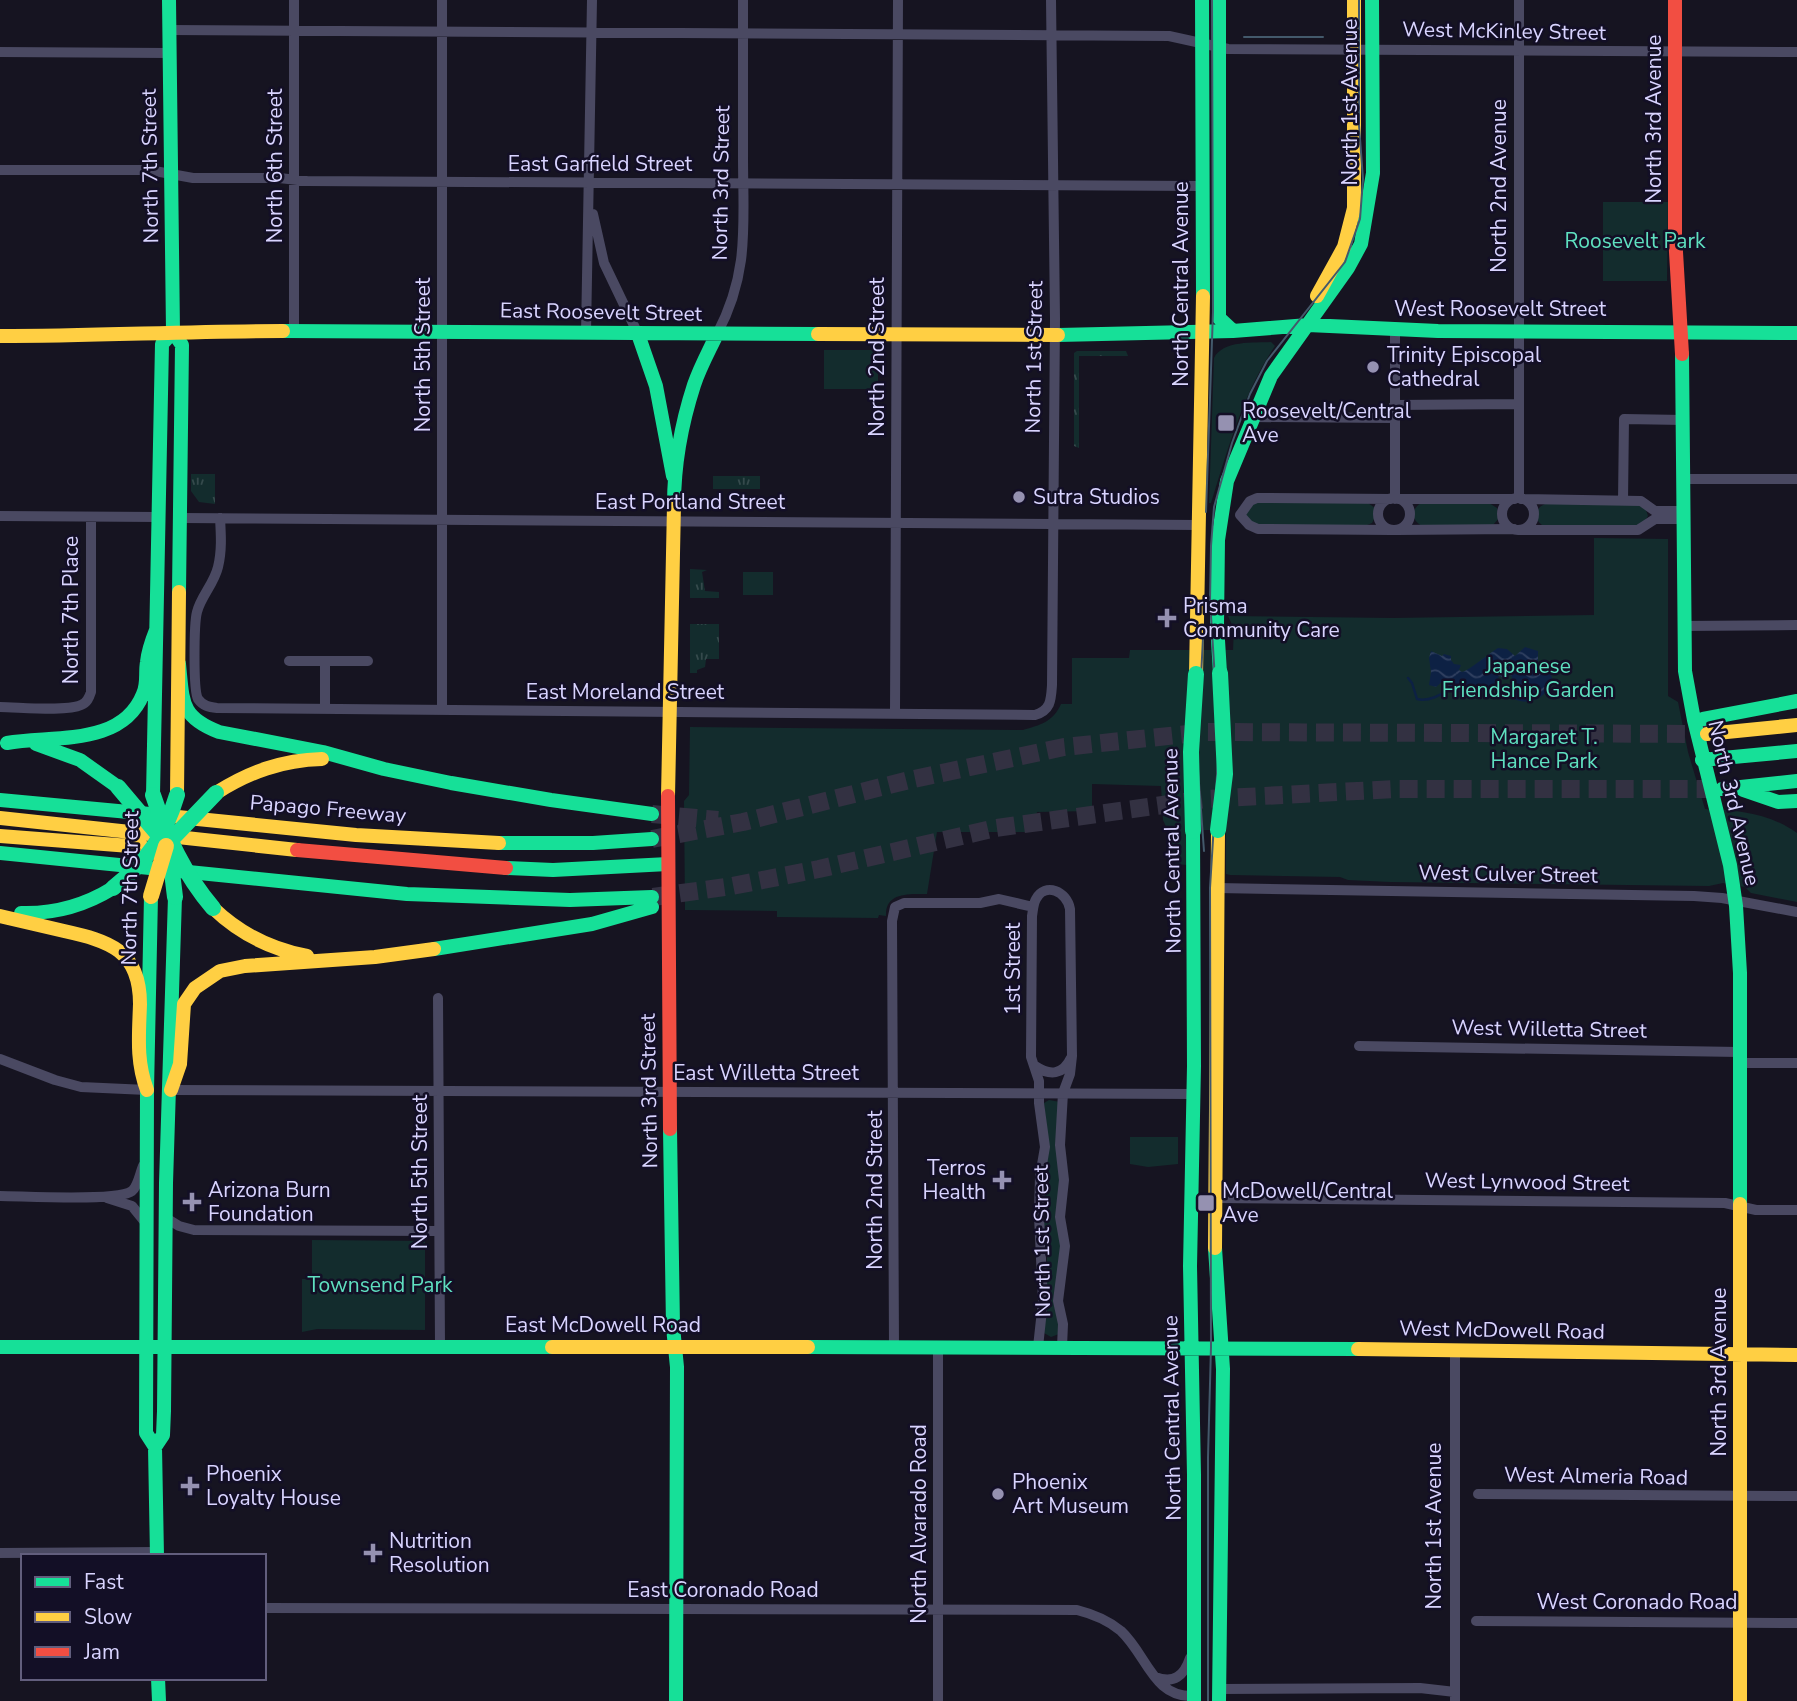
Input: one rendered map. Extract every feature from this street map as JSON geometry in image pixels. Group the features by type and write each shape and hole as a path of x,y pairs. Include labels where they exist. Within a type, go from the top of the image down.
{"main road":[{"name":"North 7th Street","path":"157,1554 155,1447 146,1433 147,1090 151,896 177,795 181,518 182,345 173,332 169,0"},
{"name":"North Central Avenue","path":"1202,0 1211,46 1219,116 1219,312 1224,324 1233,331"},
{"name":"North Central Avenue","path":"1219,0 1211,46 1201,186 1203,332 1196,674 1191,752 1193,1094 1190,1253 1206,1347 1223,1369 1219,1695"},
{"name":"North 1st Avenue","path":"1311,321 1315,300 1335,266 1354,219 1354,0"},
{"name":"North 1st Avenue","path":"1311,321 1348,268 1361,244 1368,213 1373,173 1372,0"},
{"name":"North 3rd Avenue","path":"1675,0 1674,202 1679,331 1684,376 1683,626 1689,703 1709,760 1736,901 1740,981 1740,1701"},
{"path":"1202,216 1219,116"},
{"name":"North Central Avenue","path":"1198,1699 1195,1640 1206,1347 1215,1265 1218,830 1225,764 1217,624 1220,514 1227,481 1271,376 1311,321"},
{"name":"West Roosevelt Street","path":"1203,332 1311,321 1395,330 1797,332"},
{"name":"North 7th Street","path":"155,1447 163,1435 167,1149 171,1090 175,897 170,859 153,795 162,344 173,332"},
{"name":"East Roosevelt Street","path":"0,336 173,332 897,335 1203,332"},
{"name":"North 3rd Street","path":"638,334 654,374 674,481"},
{"name":"North 3rd Street","path":"676,1701 677,1367 674,1346 669,1092 668,870 674,481 689,402 716,334"},
{"path":"160,462 166,474 168,501 172,510 181,518"},
{"path":"159,517 172,535 173,562 180,577"},
{"path":"3,743 23,739 88,736 113,728 125,720 138,707 144,693 149,648 156,630"},
{"path":"179,664 191,716 201,724 232,734 325,752 347,760 447,783 549,802 652,814"},
{"path":"1797,701 1705,727 1797,725"},
{"path":"3,743 40,745 69,754 98,770 118,787 165,841 195,888 238,930 272,947 296,954 335,959"},
{"path":"1709,760 1797,751"},
{"path":"0,914 42,914 87,903 132,873 216,793 246,775 275,764 303,759 347,760"},
{"path":"1797,781 1729,788 1778,802 1797,801"},
{"name":"Papago Freeway","path":"0,800 466,843 555,845 652,839"},
{"path":"0,818 381,859 495,868 668,870"},
{"path":"0,836 494,875 556,878 668,870"},
{"path":"0,853 466,898 652,902 592,924 522,937 420,952 220,971 201,983 184,1004 180,1064 171,1090"},
{"path":"0,914 100,939 114,944 129,958 140,983 139,1064 147,1090 156,1098 160,1140 167,1149"},
{"name":"East McDowell Road","path":"0,1347 1206,1347"},
{"name":"West McDowell Road","path":"1206,1347 1797,1355"},
{"path":"158,1680 159,1701"}],"street":[{"name":"North 6th Street","path":"294,0 294,332"},
{"name":"North 5th Street","path":"442,0 442,710"},
{"path":"586,333 592,0"},
{"name":"North 3rd Street","path":"716,334 732,302 742,264 744,240 743,0"},
{"name":"North 2nd Street","path":"895,714 898,0"},
{"name":"North 1st Street","path":"1043,713 1051,701 1055,335 1051,0"},
{"name":"North 2nd Avenue","path":"1518,499 1519,0"},
{"name":"West McKinley Street","path":"169,30 1169,36 1211,46 1797,52"},
{"path":"0,52 169,53"},
{"name":"East Garfield Street","path":"0,170 149,170 172,175 442,183 1201,186"},
{"path":"589,197 601,256 638,334"},
{"path":"1395,330 1395,499"},
{"path":"1394,405 1518,404"},
{"path":"1253,416 1394,418"},
{"path":"1623,501 1624,419 1684,420"},
{"path":"1683,479 1797,479"},
{"path":"1240,514 1250,501 1257,498 1641,501 1655,515"},
{"path":"1395,499 1407,505 1410,514 1406,524 1394,530 1382,524 1379,514 1382,504 1395,499"},
{"path":"1518,499 1530,504 1533,514 1530,524 1517,529 1505,524 1502,514 1505,504 1518,499"},
{"path":"1220,514 1240,514"},
{"path":"1240,514 1249,525 1258,529 1394,530 1638,530 1655,515 1684,515"},
{"path":"0,516 159,517"},
{"name":"North 7th Place","path":"0,707 74,707 86,703 91,692 91,517"},
{"name":"East Portland Street","path":"181,518 1199,525"},
{"name":"East Moreland Street","path":"220,519 221,553 218,570 213,584 200,604 197,616 195,688 199,700 206,706 895,714 1043,713"},
{"path":"1683,626 1797,625"},
{"path":"289,661 368,661"},
{"path":"325,709 326,661"},
{"name":"West Culver Street","path":"1217,888 1694,896 1797,912"},
{"name":"1st Street","path":"1039,1093 1039,1081 1031,1057 1033,907 1040,894 1052,891 1064,894 1069,904 1072,1056 1070,1074 1063,1093"},
{"name":"North 2nd Street","path":"894,1347 895,1093 892,921 895,907 904,903 980,903 999,899 1033,907"},
{"name":"North 5th Street","path":"438,998 440,1347"},
{"name":"West Willetta Street","path":"1359,1046 1739,1057 1797,1063"},
{"path":"1035,1066 1043,1072 1055,1073 1068,1066 1072,1056"},
{"path":"0,1059 81,1087 147,1090"},
{"name":"East Willetta Street","path":"171,1090 1193,1094"},
{"name":"North 1st Street","path":"1038,1347 1043,1301 1040,1176 1045,1147 1039,1093"},
{"name":"North 1st Street","path":"1062,1347 1063,1324 1058,1301 1065,1246 1060,1217 1064,1180 1060,1145 1063,1093"},
{"path":"0,1196 125,1194 134,1189 147,1153"},
{"path":"103,1196 128,1203 147,1225"},
{"name":"West Lynwood Street","path":"1214,1198 1725,1203 1756,1210 1797,1210"},
{"path":"166,1218 179,1226 194,1230"},
{"path":"166,1239 194,1230 439,1231"},
{"name":"North Alvarado Road","path":"938,1347 938,1701"},
{"name":"North 1st Avenue","path":"1455,1351 1455,1696"},
{"name":"West Almeria Road","path":"1478,1494 1797,1496"},
{"path":"0,1553 157,1554"},
{"name":"East Coronado Road","path":"266,1608 1077,1610 1093,1614 1123,1633 1163,1687 1171,1692 1198,1699"},
{"name":"West Coronado Road","path":"1476,1621 1797,1623"},
{"path":"1153,1676 1170,1681 1179,1677 1187,1666 1195,1640"},
{"path":"1219,1695 1420,1688 1455,1696"}],"green space":[{"name":"Roosevelt Park","path":"1603,202 1668,202 1667,281 1603,281"},
{"path":"1271,342 1275,346 1245,402 1209,503 1214,358 1218,352 1232,345"},
{"path":"824,350 878,350 878,389 824,389"},
{"path":"1126,351 1128,356 1079,356 1079,448 1074,446 1074,353"},
{"path":"191,474 215,474 215,504 199,502 191,491"},
{"path":"713,476 760,476 760,489 713,489"},
{"path":"1255,502 1368,503 1375,508 1376,515 1372,523 1365,526 1257,525 1247,519 1246,514"},
{"path":"1421,503 1489,503 1497,508 1499,518 1493,525 1422,526 1416,521 1414,514 1415,508"},
{"path":"1545,504 1639,504 1648,516 1642,525 1542,525 1536,513"},
{"name":"Margaret T. Hance Park","path":"1594,538 1668,539 1668,696 1678,702 1688,752 1705,809 1753,814 1775,821 1797,833 1797,902 1751,893 1745,887 1723,883 1709,886 1390,882 1348,880 1340,877 1230,875 1226,874 1226,830 1187,830 1187,865 1175,864 1163,820 1161,786 1092,784 1092,811 1037,812 1033,832 937,832 927,894 894,898 889,902 886,916 777,917 777,911 685,910 684,801 689,795 690,727 1023,730 1050,719 1061,704 1072,704 1072,658 1129,658 1130,650 1233,650 1234,629 1228,616 1392,618 1594,615"},
{"path":"690,569 707,570 702,572 705,591 719,592 719,598 690,598"},
{"path":"743,572 773,572 773,595 743,595"},
{"path":"690,624 719,624 719,659 706,659 705,667 697,670 697,673 690,673"},
{"path":"1049,1100 1060,1102 1062,1242 1059,1334 1051,1337 1044,1333 1047,1251 1043,1221 1047,1131 1044,1103"},
{"path":"1130,1137 1178,1137 1178,1164 1148,1167 1130,1164"},
{"name":"Townsend Park","path":"312,1240 425,1241 425,1330 317,1329 302,1332 302,1279 312,1279"}],"water":[{"path":"1525,647 1538,651 1538,667 1546,667 1552,677 1544,694 1534,701 1514,699 1510,691 1510,675 1504,679 1498,677 1500,680 1489,691 1480,691 1473,686 1472,691 1464,695 1444,680 1436,687 1429,685 1431,651 1442,656 1451,656 1454,664 1461,665 1459,670 1462,672 1498,648 1507,649 1515,656"}],"waterway":[{"path":"1408,678 1417,699 1426,700 1451,688"}],"tunnel":[{"path":"652,839 743,822 909,780 1064,747 1206,732 1707,734"},
{"path":"653,897 732,886 819,869 996,828 1206,799 1395,789 1722,789"},
{"path":"652,814 718,820"}],"tram line":[{"path":"1206,512 1213,312 1212,0"},
{"path":"1208,1701 1211,1347 1210,888 1219,743 1210,600 1214,507 1232,443 1250,394 1267,361 1345,262 1360,219 1363,179 1359,125 1359,0"},
{"path":"1244,37 1323,37"},
{"path":"1203,638 1197,756 1204,851"}],"traffic: fast":[{"path":"169,0 173,332 182,345 179,592"},
{"path":"1202,0 1203,296"},
{"path":"1219,0 1219,318 1233,331 1308,325"},
{"path":"1220,673 1217,624 1218,540 1227,481 1271,376 1348,268 1361,244 1373,173 1372,0"},
{"path":"1308,325 1438,331 1797,333"},
{"path":"283,331 818,334"},
{"path":"1058,335 1233,331"},
{"path":"153,795 162,344 173,332"},
{"path":"638,334 656,386 673,476"},
{"path":"674,505 677,460 686,414 696,378 717,334"},
{"path":"1682,354 1685,671 1694,720 1730,865 1736,906 1740,973 1740,1204"},
{"path":"7,743 84,735 103,731 119,723 133,711 145,690 148,654 156,630"},
{"path":"179,664 181,689 190,714 219,732 323,752 384,769 451,783 652,814"},
{"path":"1218,830 1225,774 1220,673"},
{"path":"1193,831 1191,752 1196,674"},
{"path":"1703,719 1797,701"},
{"path":"36,744 80,760 118,787"},
{"path":"1702,760 1797,751"},
{"path":"1722,789 1797,781"},
{"path":"118,787 162,839"},
{"path":"1743,790 1778,802 1797,801"},
{"path":"169,842 216,793"},
{"path":"153,795 177,855 213,908"},
{"path":"113,888 136,868 153,847 166,824 177,795"},
{"path":"0,800 150,814"},
{"path":"1193,831 1194,1066 1190,1266 1194,1701"},
{"path":"499,843 593,843 652,839"},
{"path":"0,853 407,894 570,900 652,897"},
{"path":"170,856 175,897"},
{"path":"506,868 553,870 668,864"},
{"path":"21,913 69,908 113,888"},
{"path":"151,896 147,1090 146,1433 155,1447 157,1554"},
{"path":"155,1447 163,1435 164,1411 166,1183 175,897"},
{"path":"434,949 592,924 652,907"},
{"path":"670,1129 673,1327 677,1367 676,1701"},
{"path":"1215,1248 1223,1369 1219,1701"},
{"path":"0,1347 552,1347"},
{"path":"808,1347 1358,1349"},
{"path":"158,1680 159,1701"}],"traffic: slow":[{"path":"1317,296 1344,247 1354,208 1354,0"},
{"path":"1196,674 1203,296"},
{"path":"0,336 283,331"},
{"path":"818,334 1058,335"},
{"path":"668,796 674,505"},
{"path":"177,795 179,592"},
{"path":"1707,734 1797,725"},
{"path":"216,793 266,768 322,759"},
{"path":"178,817 356,835 499,843"},
{"path":"0,818 297,850"},
{"path":"1215,1248 1218,830"},
{"path":"0,836 143,847"},
{"path":"151,896 166,846"},
{"path":"213,908 256,939 307,956"},
{"path":"0,916 95,939 108,944 128,960 139,986 140,1058 147,1090"},
{"path":"171,1090 180,1064 184,1004 195,988 220,971 245,966 375,957 434,949"},
{"path":"1740,1204 1740,1701"},
{"path":"552,1347 808,1347"},
{"path":"1358,1349 1797,1355"}],"traffic: jam":[{"path":"1675,0 1675,235 1682,354"},
{"path":"668,796 670,1129"},
{"path":"297,850 506,868"}],"place":[{"name":"Trinity Episcopal Cathedral","path":"1373,367"},
{"name":"Roosevelt/Central Ave","path":"1226,423"},
{"name":"Sutra Studios","path":"1019,497"},
{"name":"Prisma Community Care","path":"1167,618"},
{"name":"Terros Health","path":"1002,1180"},
{"name":"Arizona Burn Foundation","path":"192,1202"},
{"name":"McDowell/Central Ave","path":"1206,1203"},
{"name":"Phoenix Loyalty House","path":"190,1486"},
{"name":"Phoenix Art Museum","path":"998,1494"},
{"name":"Nutrition Resolution","path":"373,1553"}],"park label":[{"name":"Japanese Friendship Garden","path":"1528,678"}]}
